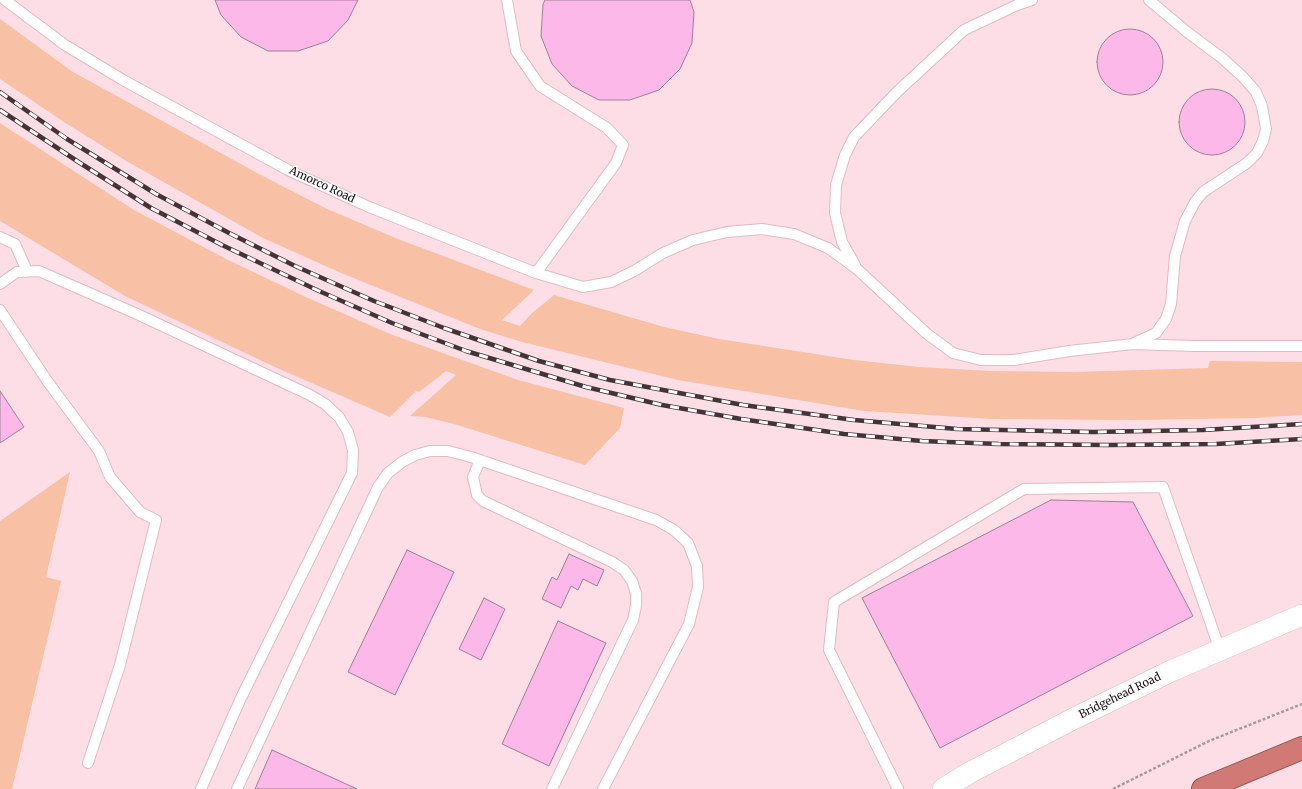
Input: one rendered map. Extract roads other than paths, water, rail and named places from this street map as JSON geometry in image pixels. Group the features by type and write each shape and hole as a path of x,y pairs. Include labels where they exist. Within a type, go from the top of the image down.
{"highway":[{"path":"1203,789 1302,748"}],"street":[{"name":"Bridgehead Road","path":"943,789 969,773 1073,718 1220,650 1302,615"}],"lane":[{"name":"Amorco Road","path":"5,0 65,45 123,80 288,170 369,208 536,273 583,287 610,282 634,271 663,253 693,240 727,232 762,229 794,234 821,246 857,269"},
{"path":"507,0 516,51 540,86 608,128 623,145 616,163 536,273"},
{"path":"1032,0 1017,5 964,30 896,92 854,137 845,155 836,185 835,214 842,242 857,269 926,333 953,353 981,360 1014,360 1069,351 1133,344 1194,346 1302,346"},
{"path":"1133,344 1156,333 1166,319 1171,304 1175,256 1185,221 1195,202 1204,192 1247,163 1257,153 1263,141 1266,129 1262,106 1256,92 1243,77 1222,58 1187,32 1149,0"},
{"path":"0,237 15,244 28,271"},
{"path":"0,284 17,272 39,271 137,314 310,395 325,404 339,417 348,432 353,450 352,473 240,700 201,789"},
{"path":"0,310 48,382 99,451 110,478 140,512 156,520 120,665 88,763"},
{"path":"237,789 378,487 388,473 402,462 416,454 430,450 448,451 480,460 656,520 674,530 688,543 697,566 698,587 689,624 603,789"},
{"path":"480,460 473,477 477,495 483,501 612,562 624,570 632,581 636,593 636,606 633,620 552,789"},
{"path":"898,789 829,650 834,602 1024,489 1163,487 1220,650"}],"railway":[{"path":"0,92 67,139 156,194 295,266 374,301 444,328 539,361 610,380 743,405 854,420 957,429 1093,432 1203,430 1302,424"},
{"path":"0,110 151,208 222,245 319,291 392,323 466,351 586,387 662,405 741,419 844,434 922,441 999,444 1109,445 1216,444 1302,439"}]}
